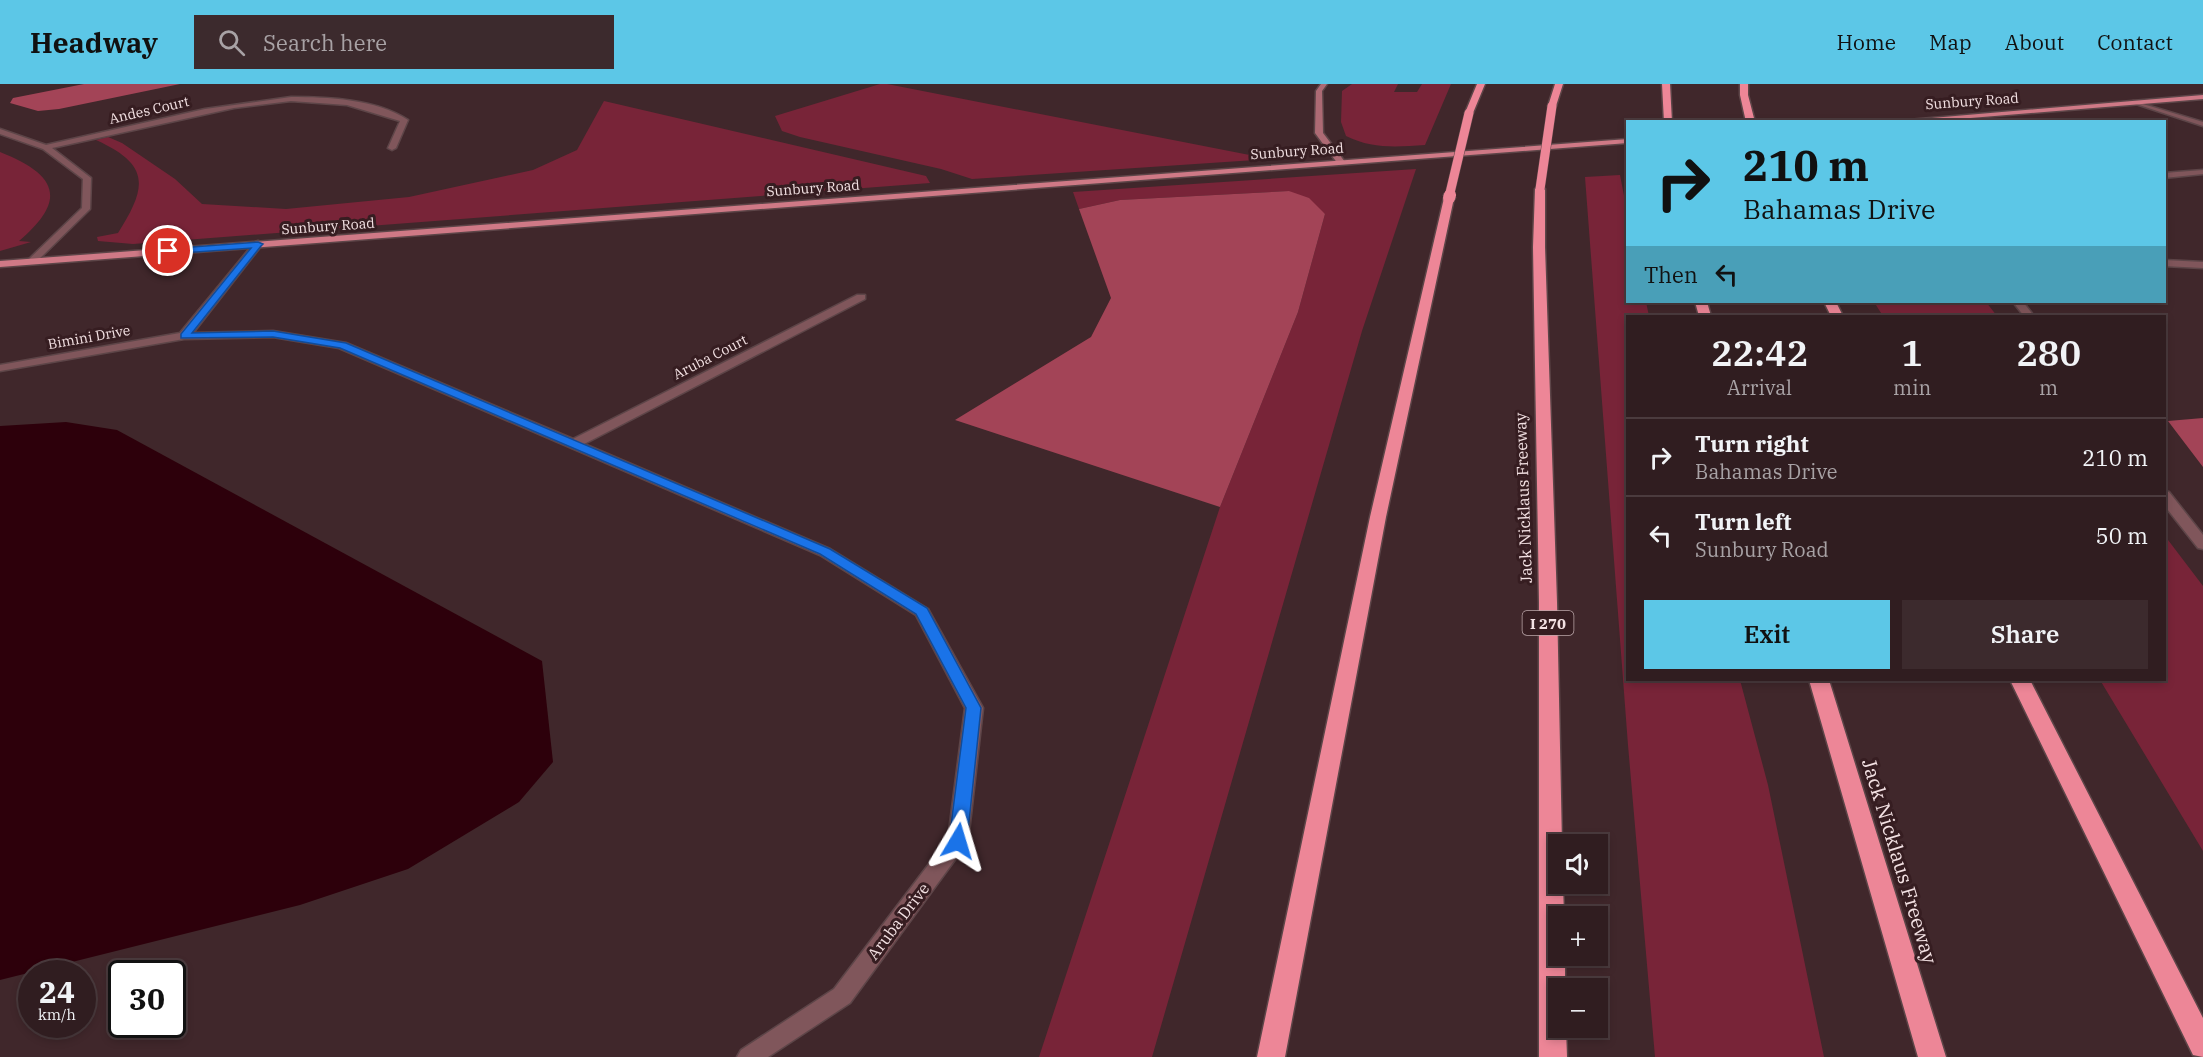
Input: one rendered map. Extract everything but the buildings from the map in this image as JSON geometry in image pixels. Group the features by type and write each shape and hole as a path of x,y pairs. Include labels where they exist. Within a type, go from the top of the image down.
{"highway":[{"path":"1271,1057 1378,517 1469,113 1481,84"},
{"name":"Jack Nicklaus Freeway","path":"1553,1057 1548,602 1539,247 1540,189 1552,106 1559,84"},
{"path":"1666,84 1668,120"},
{"path":"1744,84 1744,95 1750,120"},
{"name":"Jack Nicklaus Freeway","path":"1819,681 1932,1057"},
{"path":"2020,681 2203,1046"}],"main road":[{"name":"Sunbury Road","path":"1912,120 2203,97"},
{"name":"Sunbury Road","path":"0,264 1626,141"}],"street":[{"path":"1324,84 1319,91 1319,133 1341,162"},
{"name":"Andes Court","path":"46,147 240,104 309,98 335,99 404,120 392,148"},
{"path":"2134,102 2203,124"},
{"path":"0,130 46,147 87,178 87,209 32,261"},
{"path":"2166,176 2203,172"},
{"path":"184,336 258,244"},
{"path":"2166,263 2203,265"},
{"name":"Aruba Court","path":"572,445 861,297"},
{"path":"2019,303 2028,315"},
{"name":"Aruba Drive","path":"184,336 273,334 342,345 825,552 922,612 974,708 958,841 842,996 749,1057"},
{"name":"Bimini Drive","path":"0,368 184,336"},
{"path":"2166,498 2203,545"}],"shaded area":[{"path":"84,84 180,84 59,109 38,111 10,103 13,98"},
{"path":"880,84 1270,159 972,179 941,169 800,137 782,131 775,116"},
{"path":"1352,84 1398,84 1394,92 1417,92 1422,84 1451,84 1425,145 1394,146 1365,143 1346,136 1341,122 1342,91"},
{"path":"604,101 926,176 930,183 133,244 98,241 97,237 118,233 135,203 138,179 135,168 127,159 96,140 108,137 122,143 175,179 202,204 286,209 409,197 533,170 577,150"},
{"path":"0,152 34,169 44,179 49,189 50,200 35,226 19,241 31,242 0,251"},
{"path":"1416,169 1362,331 1152,1057 1039,1057 1220,507 1298,312 1325,214 1289,191 1120,200 1079,209 1073,192"},
{"path":"1620,175 1626,206 1626,303 1646,303 1649,315 1626,315 1626,681 1740,681 1768,785 1824,1057 1655,1057 1628,745 1585,177"},
{"path":"1289,191 1309,198 1325,214 1298,312 1220,507 955,420 1091,337 1111,298 1079,209 1120,200"},
{"path":"1875,303 1987,303 1996,315 1882,315"},
{"path":"2203,418 2203,467 2168,421"},
{"path":"66,422 117,430 542,661 553,762 519,802 408,869 300,905 80,960 18,960 18,976 0,980 0,426"},
{"path":"2166,537 2203,586 2203,851 2101,681 2166,681"}],"route":[{"path":"168,251 258,244 184,336 273,334 342,345 825,552 922,612 974,708 958,841"}]}
